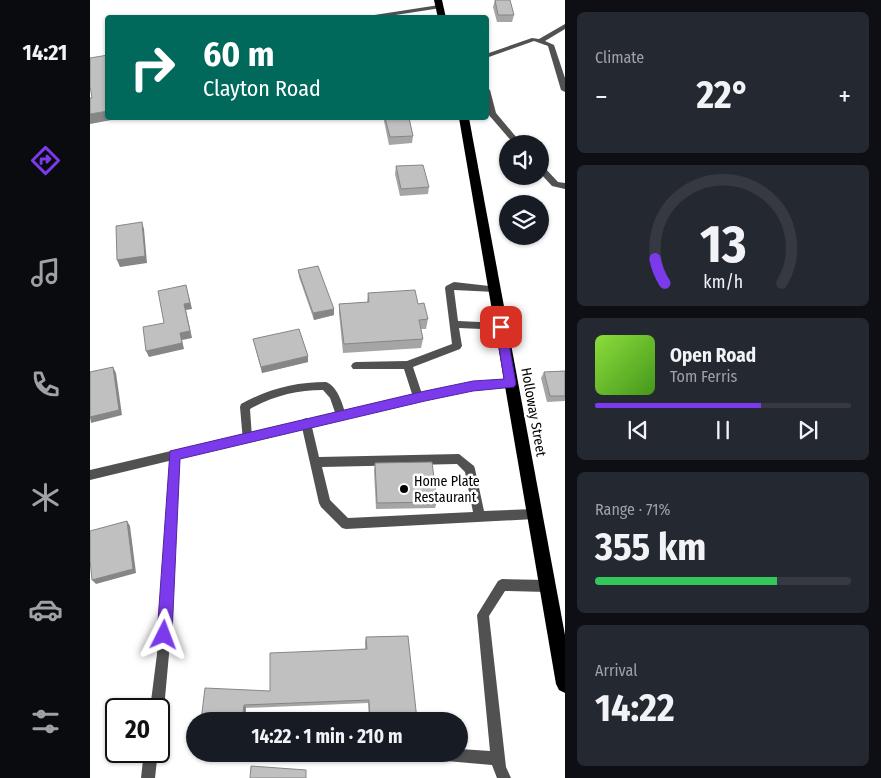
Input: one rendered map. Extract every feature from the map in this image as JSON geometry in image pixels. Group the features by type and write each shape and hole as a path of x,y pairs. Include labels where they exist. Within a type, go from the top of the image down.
{"highway":[{"name":"Holloway Street","path":"464,120 565,684"}],"street":[{"path":"374,15 439,3"},
{"path":"540,40 565,26"},
{"path":"489,55 530,40 540,40 551,45 565,90"},
{"path":"489,106 492,114 510,135"},
{"path":"549,177 556,184 565,186"},
{"path":"356,366 408,366 457,346 449,288 454,285 495,289"},
{"path":"454,324 501,327"},
{"path":"408,366 418,397"},
{"path":"90,474 418,397 473,386 510,384"},
{"path":"247,438 245,407 261,396 309,385 326,386 334,396 341,415"},
{"path":"306,423 325,503 346,524 534,514"},
{"path":"158,698 163,654 175,454"},
{"path":"315,462 459,459 470,469 480,517"},
{"path":"504,778 498,759 483,615 502,585 547,586"},
{"path":"468,756 498,759"},
{"path":"148,778 150,763"}],"building":[{"path":"495,0 510,0 514,15 498,15"},
{"path":"105,56 105,112 90,114 90,98 92,98 90,58"},
{"path":"386,120 409,120 413,136 390,137"},
{"path":"423,165 429,187 401,189 396,166"},
{"path":"142,222 145,256 117,260 116,226"},
{"path":"318,266 334,309 313,313 298,270"},
{"path":"186,285 190,303 184,304 190,331 180,333 182,343 146,351 143,327 164,323 158,291"},
{"path":"415,290 418,304 424,303 428,319 419,320 423,339 344,344 339,304 369,302 368,293"},
{"path":"299,329 308,356 261,367 253,339"},
{"path":"113,367 119,410 90,417 90,372"},
{"path":"565,371 565,396 550,396 544,372"},
{"name":"Home Plate Restaurant","path":"432,462 437,502 377,503 375,463"},
{"path":"127,521 133,569 92,580 90,531"},
{"path":"408,636 416,712 370,712 369,700 244,705 243,712 202,712 205,688 270,691 270,653 367,649 366,637"},
{"path":"251,766 306,770 306,778 250,778"}],"place":[{"name":"Home Plate Restaurant","path":"404,489"}],"route":[{"path":"164,635 175,454 425,396 473,386 510,384 501,327"}]}
